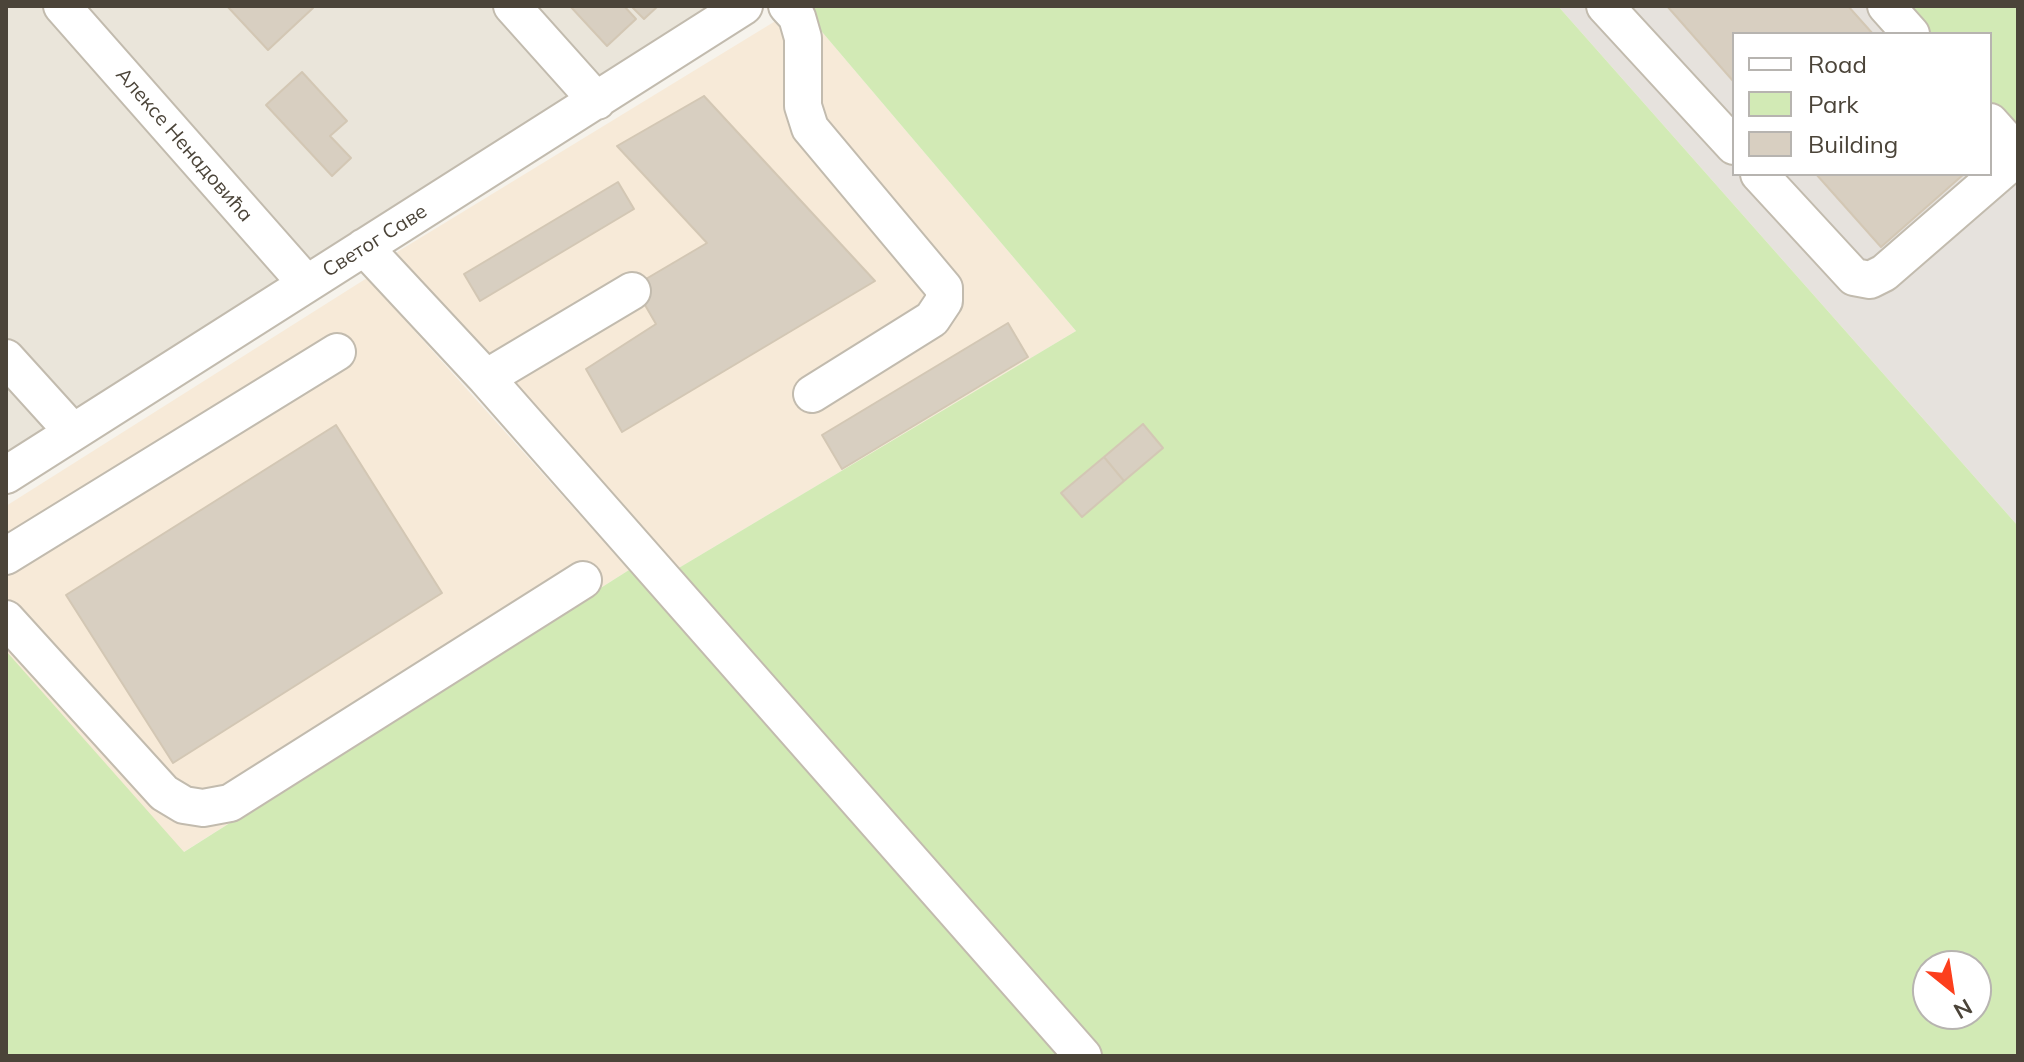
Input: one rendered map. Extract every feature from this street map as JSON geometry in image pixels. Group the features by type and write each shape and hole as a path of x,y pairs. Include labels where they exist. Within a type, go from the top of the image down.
{"street":[{"name":"Алексе Ненадовића","path":"62,6 306,283"},
{"path":"512,6 597,101"},
{"name":"Светог Саве","path":"6,475 744,6"},
{"path":"787,6 797,17 803,38 803,106 810,128 944,288 944,301 932,319 812,394"},
{"path":"1605,6 1732,144"},
{"path":"1886,6 1909,32"},
{"path":"1761,176 1854,277 1870,280 1884,273 2004,169 2011,157 2007,141 1992,124"},
{"path":"364,247 486,378 1083,1056"},
{"path":"486,378 632,291"},
{"path":"6,556 337,352"},
{"path":"6,358 73,432"},
{"path":"6,619 164,793 184,805 203,808 230,803 583,580"}],"shaded area":[{"path":"6,6 744,6 6,475"},
{"path":"800,6 1076,331 672,572 389,257"},
{"path":"1558,6 1897,6 1920,32 1732,32 1732,176 1992,176 1992,111 2018,140 2018,526"},
{"path":"367,278 629,570 179,855 6,654 6,506"}],"green space":[{"path":"800,6 1558,6 2018,526 2018,1055 1104,1056 672,572 1076,331"},
{"path":"1897,6 2018,6 2018,140 1992,111 1992,32 1920,32"},
{"path":"629,570 1087,1056 6,1056 6,651 184,852"}],"building":[{"path":"227,6 311,6 313,8 268,50"},
{"path":"570,6 624,6 636,19 607,46"},
{"path":"631,6 658,6 644,19"},
{"path":"1667,6 1848,6 1871,32 1732,32 1732,80"},
{"path":"302,72 347,121 330,136 351,158 332,176 266,105"},
{"path":"704,96 875,281 622,432 586,369 656,324 634,286 707,243 617,146"},
{"path":"1818,176 1962,176 1881,247"},
{"path":"618,182 634,209 480,301 464,274"},
{"path":"1008,323 1028,357 842,469 822,435"},
{"path":"1143,424 1163,448 1124,481 1104,457"},
{"path":"336,425 442,593 173,763 66,595"},
{"path":"1104,457 1124,481 1082,517 1061,493"}]}
